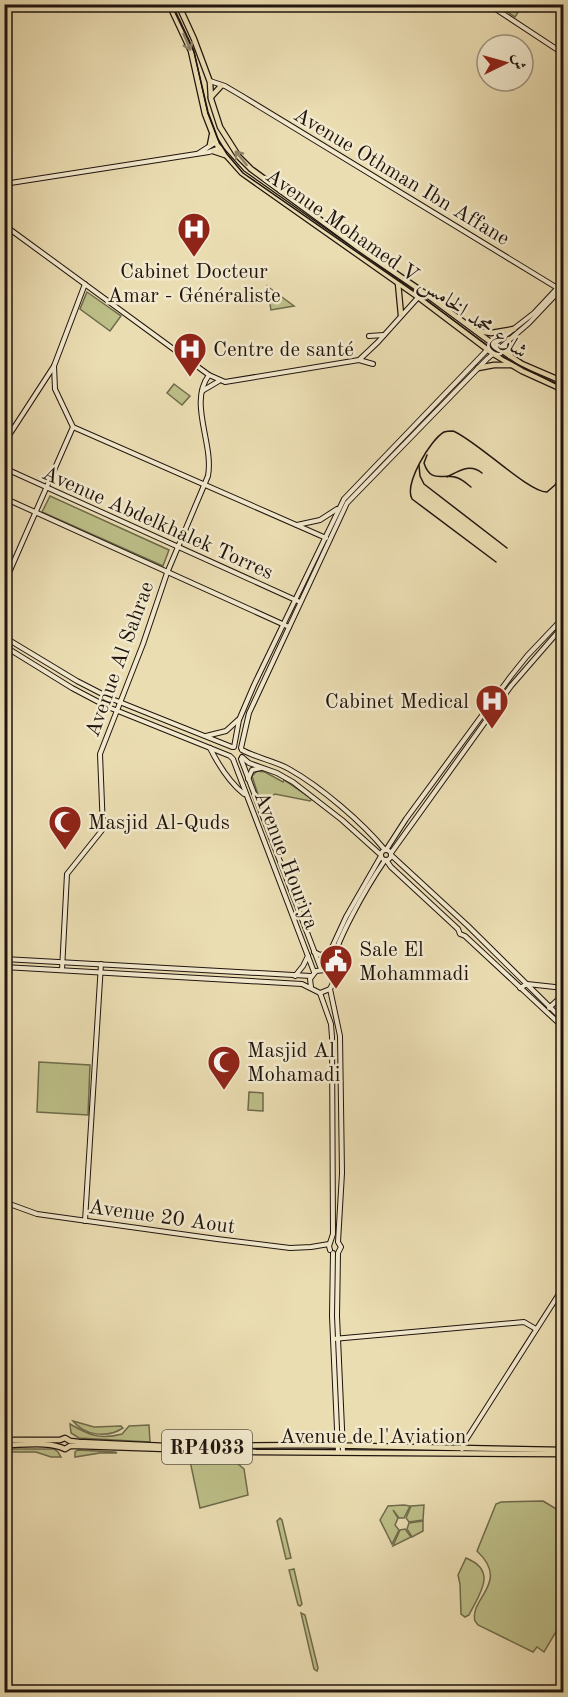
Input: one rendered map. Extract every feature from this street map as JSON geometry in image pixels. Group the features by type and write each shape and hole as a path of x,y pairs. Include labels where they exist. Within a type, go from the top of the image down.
{"main road":[{"path":"169,4 191,51 205,114 216,141 221,137 227,139 226,147 220,148"},
{"path":"178,4 209,80"},
{"path":"199,85 203,78 209,80"},
{"name":"Avenue Mohamed V شارع محمد الخامس","path":"209,80 218,122 227,139 244,162 263,179 510,356 522,364 564,382"},
{"path":"199,85 203,90 210,88"},
{"path":"211,97 223,86"},
{"path":"210,145 213,132"},
{"name":"Avenue Mohamed V شارع محمد الخامس","path":"216,141 226,156 252,181 418,297 490,351 564,390"},
{"path":"213,151 226,156"},
{"path":"398,284 401,315"},
{"path":"475,330 490,333 514,328"},
{"path":"509,339 507,346 510,356"},
{"path":"478,368 513,365"},
{"name":"Avenue de l'Aviation","path":"4,1442 60,1443 65,1438 70,1444 203,1451 341,1449 564,1452"},
{"name":"Avenue de l'Aviation","path":"60,1443 65,1449 70,1444"}],"street":[{"path":"488,4 564,54"},
{"name":"Avenue Othman Ibn Affane","path":"209,80 223,86 561,289"},
{"path":"210,88 223,86"},
{"path":"199,154 216,141"},
{"path":"4,184 199,154 220,148"},
{"path":"4,225 219,381 243,381 359,360 373,364"},
{"path":"496,346 529,323 561,289 564,280"},
{"path":"4,443 54,366 85,284"},
{"path":"242,749 249,713 300,602 339,506 490,351 561,289"},
{"path":"359,360 423,292"},
{"path":"369,336 384,335"},
{"path":"231,758 230,751 239,720 283,624 347,503 478,368 490,351"},
{"path":"54,366 55,389 73,427 326,539"},
{"path":"200,392 209,375"},
{"path":"200,392 219,381"},
{"path":"44,384 50,384 55,389"},
{"name":"Avenue Al Sahrae","path":"62,970 66,874 103,829 100,754 167,573 208,476 209,459 200,392"},
{"path":"4,584 73,427"},
{"name":"Avenue Abdelkhalek Torres","path":"4,468 300,602"},
{"name":"Avenue Abdelkhalek Torres","path":"4,498 289,627"},
{"path":"294,525 320,520 339,506"},
{"path":"388,852 483,714 527,656 564,617"},
{"path":"4,959 294,976 312,974 321,969 354,900 381,855 388,852 520,675 564,625"},
{"path":"4,637 77,681 120,703 242,749 284,766 297,774 349,814 564,1021"},
{"path":"4,646 72,688 117,711 231,758 241,758 285,777 316,799 381,855 458,929 460,934 465,936 564,1028"},
{"path":"483,714 489,718"},
{"path":"205,736 226,731 239,720"},
{"path":"209,747 227,778 246,796"},
{"name":"Avenue Houriya","path":"242,749 241,758 248,780 321,969"},
{"name":"Avenue Houriya","path":"231,758 308,955 312,974"},
{"path":"248,780 252,770 262,768"},
{"path":"333,1252 341,1247 338,1242 342,1173 340,1036 330,989 333,980 330,973 332,962 356,909 386,860 390,858 388,852"},
{"path":"458,929 460,925 465,924"},
{"path":"465,936 470,930"},
{"path":"314,952 320,955 329,952"},
{"path":"294,976 303,966 308,955"},
{"path":"85,1221 101,964"},
{"path":"4,967 302,984 320,993 332,1037 333,1234 330,1243 333,1252 341,1449"},
{"path":"321,969 330,973"},
{"path":"311,987 312,974"},
{"path":"520,988 527,984 563,988"},
{"path":"536,993 538,985"},
{"path":"320,993 330,989"},
{"path":"549,1008 564,994"},
{"name":"Avenue 20 Aout","path":"4,1202 37,1214 282,1247 318,1247 338,1242"},
{"name":"Avenue 20 Aout","path":"318,1247 333,1252"},
{"path":"462,1451 564,1286"},
{"path":"335,1339 524,1322 536,1329"}],"green space":[{"path":"506,5 523,5 515,17 503,9"},
{"path":"267,286 294,306 271,310"},
{"path":"87,292 121,316 110,331 80,309"},
{"path":"174,384 190,396 182,405 167,393"},
{"path":"50,496 169,550 163,566 42,512"},
{"path":"257,771 265,772 283,782 284,780 312,799 310,801 275,794 261,804 252,776"},
{"path":"39,1062 90,1065 88,1115 37,1112"},
{"path":"249,1092 263,1093 263,1111 248,1110"},
{"path":"73,1421 94,1427 121,1426 123,1428 110,1434 96,1434 83,1430"},
{"path":"70,1424 89,1434 107,1437 122,1434 129,1426 149,1425 150,1442 79,1438 71,1433"},
{"path":"5,1449 54,1449 61,1457 51,1457 36,1452 5,1452"},
{"path":"78,1450 117,1453 75,1457 75,1452"},
{"path":"232,1459 244,1469 248,1495 200,1508 190,1461"},
{"path":"543,1501 563,1513 563,1620 544,1652 537,1647 533,1652 478,1625 475,1621 478,1605 490,1581 490,1572 486,1562 477,1551 496,1504"},
{"path":"424,1505 423,1520 409,1522 406,1518 411,1506"},
{"path":"388,1506 410,1506 404,1518 399,1518 393,1510 398,1518 395,1525 399,1530 392,1544 380,1520"},
{"path":"280,1518 291,1558 286,1559 277,1521"},
{"path":"423,1521 423,1531 412,1537 407,1529 409,1523"},
{"path":"405,1529 411,1537 393,1546 400,1530"},
{"path":"466,1558 482,1569 484,1583 469,1615 465,1617 461,1614 458,1575"},
{"path":"294,1569 302,1604 300,1606 289,1570"},
{"path":"301,1613 305,1615 317,1671 314,1669"}],"tram line":[{"path":"171,4 194,52 208,112 218,139 243,173 426,300 503,357 564,388"},
{"path":"496,562 412,499 412,483 415,473 432,444 444,432 453,431 475,444 515,476 547,492 564,472"},
{"path":"427,455 424,463 430,474 458,478 471,487"},
{"path":"419,465 420,476 424,484 507,548"},
{"path":"447,477 469,468 482,473"}],"place":[{"name":"Cabinet Docteur Amar - Généraliste","path":"194,258"},
{"name":"Centre de santé","path":"190,378"},
{"name":"Cabinet Medical","path":"492,730"},
{"name":"Masjid Al-Quds","path":"65,851"},
{"name":"Sale El Mohammadi","path":"336,990"},
{"name":"Masjid Al Mohamadi","path":"224,1091"}]}
